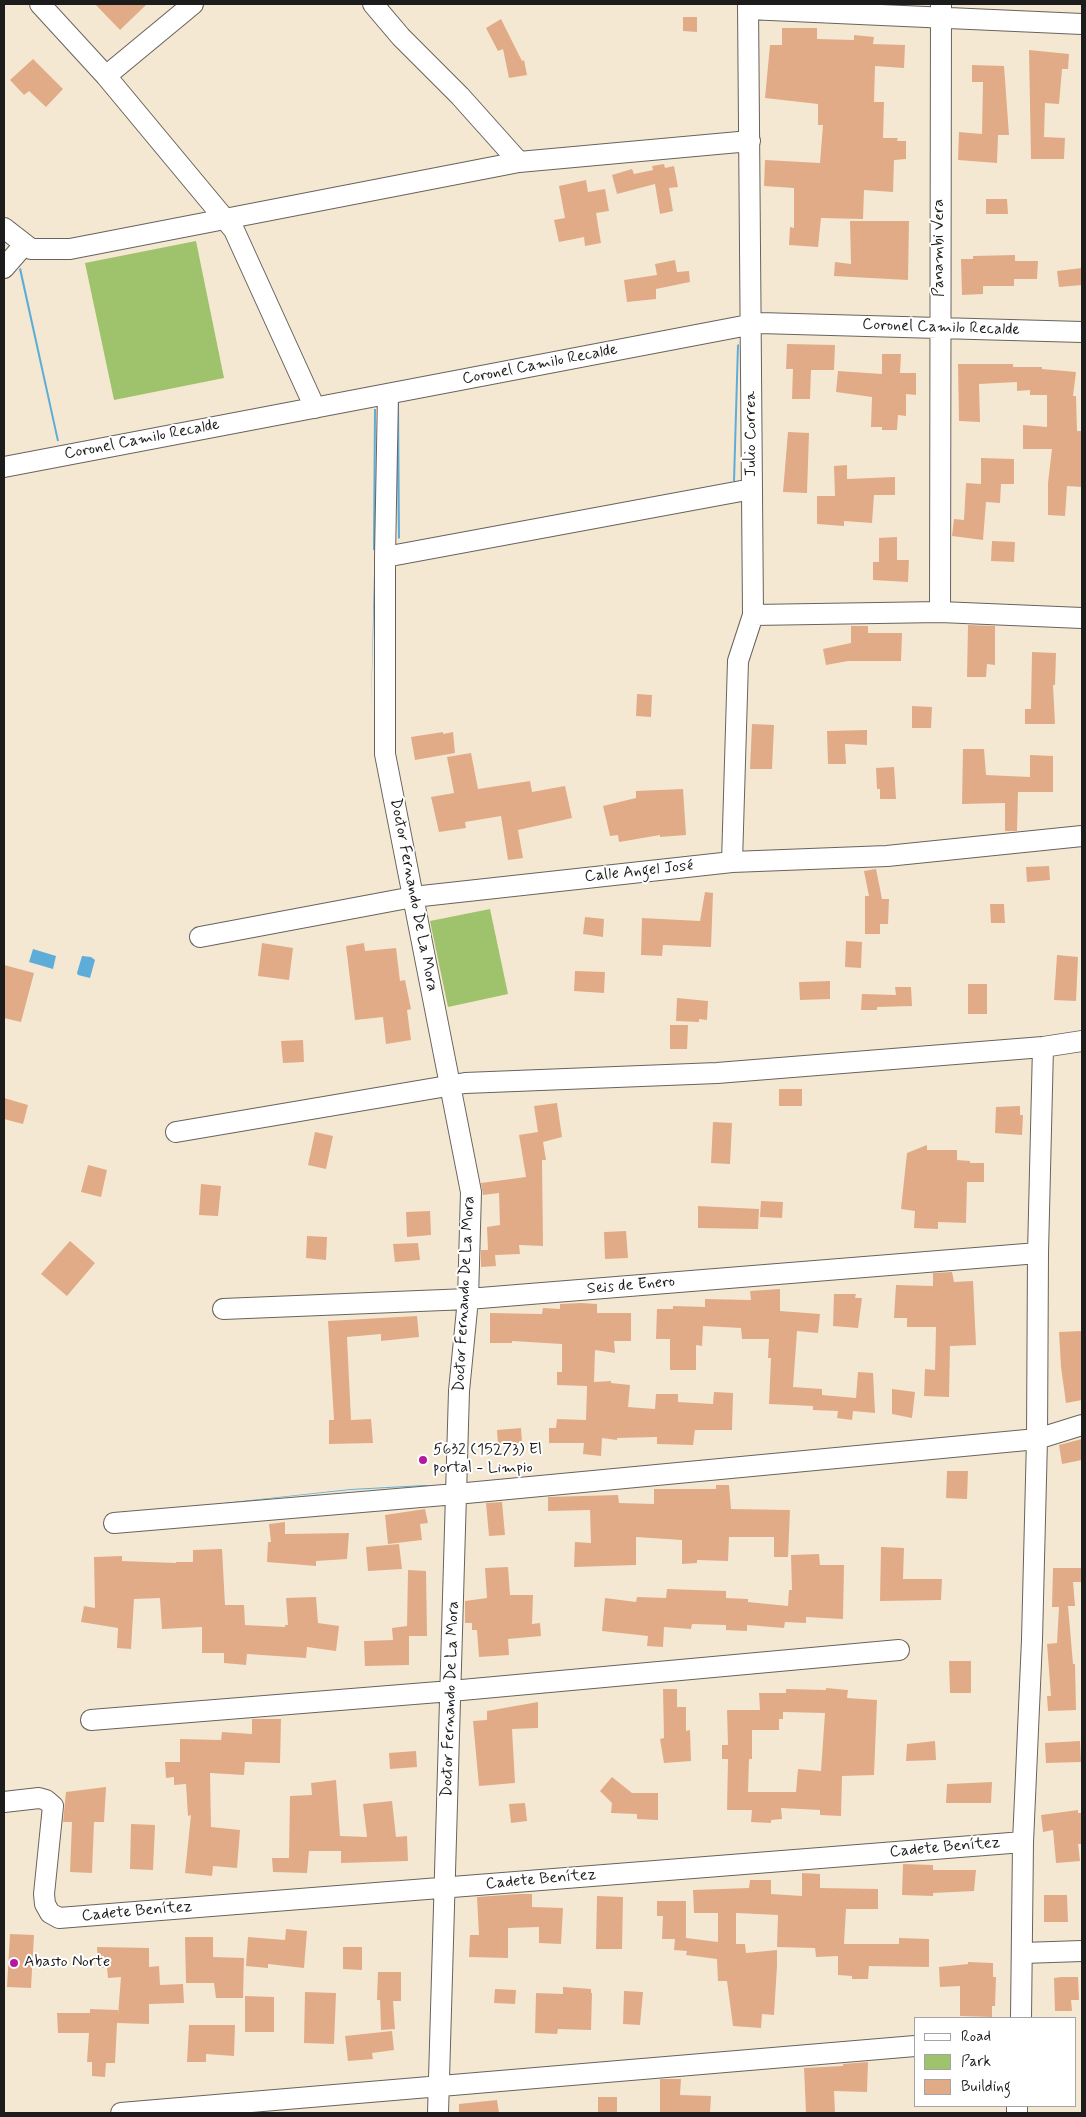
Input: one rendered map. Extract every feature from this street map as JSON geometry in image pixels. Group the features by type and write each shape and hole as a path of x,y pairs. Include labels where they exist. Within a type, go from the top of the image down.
{"street":[{"path":"40,4 106,76 227,220 240,242 315,408"},
{"path":"106,76 193,4"},
{"path":"373,4 400,37 460,96 519,162"},
{"path":"748,6 941,11 1082,24"},
{"name":"Julio Correa","path":"732,862 738,661 753,615 748,6"},
{"name":"Panambi Vera","path":"940,612 941,11"},
{"path":"4,228 31,249 70,249 519,162 750,141"},
{"path":"4,268 24,245"},
{"name":"Coronel Camilo Recalde","path":"4,466 759,323 1082,332"},
{"name":"Doctor Fernando De La Mora","path":"388,394 385,556 385,754 471,1192 468,1299 459,1392 438,2113"},
{"path":"385,556 752,489"},
{"path":"753,615 940,612 1082,618"},
{"name":"Calle Angel José","path":"200,937 413,897 732,862 887,856 1082,836"},
{"path":"176,1132 466,1083 717,1073 1043,1047 1082,1041"},
{"path":"1021,2017 1023,1842 1032,1640 1037,1438 1038,1253 1043,1047"},
{"name":"Seis de Enero","path":"223,1309 468,1299 1038,1253"},
{"path":"114,1523 456,1494 1037,1438 1082,1425"},
{"path":"91,1720 451,1691 899,1650"},
{"name":"Cadete Benítez","path":"4,1802 39,1798 46,1800 53,1806 44,1894 45,1904 50,1913 59,1918 1023,1842"},
{"path":"1023,1953 1082,1951"},
{"path":"121,2113 914,2046"}],"green space":[{"path":"196,241 224,378 114,400 85,263"},
{"path":"490,909 508,994 448,1007 430,921"}],"water":[{"path":"21,268 59,441 57,441 19,269"},
{"path":"739,344 735,481 733,481 737,345"},
{"path":"396,402 399,402 400,538 398,539"},
{"path":"374,409 376,409 375,550 373,550"},
{"path":"374,572 375,572 371,711"},
{"path":"33,949 56,956 53,969 29,962"},
{"path":"82,956 91,957 95,960 90,978 78,975 77,973"},
{"path":"425,1485 438,1487 350,1490 106,1516 351,1489"}],"building":[{"path":"95,4 147,4 120,30"},
{"path":"683,17 697,17 697,32 683,31"},
{"path":"501,19 522,61 524,60 527,75 509,78 503,49 498,51 486,28"},
{"path":"782,28 817,28 817,39 854,40 854,35 874,37 873,44 905,45 904,68 875,66 874,102 884,102 883,138 898,138 897,141 906,141 906,159 894,160 893,192 864,190 863,219 821,218 818,247 789,245 790,227 794,228 794,188 764,186 765,160 820,163 823,125 818,125 818,104 765,98 770,45 782,45"},
{"path":"1029,50 1069,54 1068,69 1062,69 1059,104 1045,103 1044,137 1065,138 1064,159 1031,159"},
{"path":"33,59 63,89 46,107 29,91 24,95 10,80"},
{"path":"972,65 1004,66 1009,135 998,135 997,163 958,160 959,132 982,134 983,82 972,82"},
{"path":"664,164 665,168 674,166 678,187 669,188 673,211 660,214 655,184 617,194 612,175 632,169 634,174 653,170 652,166"},
{"path":"586,180 588,192 605,189 609,211 596,213 601,243 585,246 584,237 559,242 554,220 565,218 559,186"},
{"path":"986,199 1007,199 1008,214 986,214"},
{"path":"850,221 909,221 908,280 834,276 835,262 851,264"},
{"path":"1015,255 1015,261 1038,261 1037,279 1014,279 1014,286 983,286 983,294 962,295 961,259 973,259 973,256"},
{"path":"675,260 677,272 689,271 690,282 656,289 656,299 627,302 624,280 657,275 655,264"},
{"path":"1082,268 1082,285 1059,287 1057,271"},
{"path":"787,344 835,345 834,370 811,370 810,399 792,399 793,369 786,369"},
{"path":"882,354 901,354 900,373 916,373 916,395 906,394 906,416 898,415 897,430 882,430 882,427 871,427 872,397 836,392 838,371 882,374"},
{"path":"958,364 1013,364 1013,367 1042,367 1042,369 1076,372 1073,396 1076,396 1077,431 1082,431 1082,487 1067,486 1065,516 1048,515 1048,483 1052,449 1023,449 1023,425 1047,427 1047,395 1030,395 1030,390 1017,391 1017,382 979,384 980,422 959,421"},
{"path":"788,432 809,433 807,493 783,492"},
{"path":"981,458 1014,459 1014,484 1001,484 1000,503 986,502 983,540 952,536 954,519 964,520 966,483 981,484"},
{"path":"847,465 847,479 895,477 895,495 874,495 872,523 844,521 844,526 817,524 817,496 835,496 834,466"},
{"path":"897,537 897,560 909,560 908,582 873,580 873,562 879,562 879,538"},
{"path":"992,541 1015,542 1014,562 991,561"},
{"path":"968,625 995,626 995,665 987,664 986,677 967,677"},
{"path":"851,626 868,626 868,633 902,633 901,661 848,661 826,665 823,649 851,643"},
{"path":"1032,652 1056,653 1055,685 1053,685 1055,724 1025,724 1025,709 1031,709"},
{"path":"637,694 652,695 651,717 636,716"},
{"path":"912,706 932,707 931,728 912,728"},
{"path":"752,724 774,725 772,769 750,769"},
{"path":"867,730 867,745 845,744 846,764 828,764 827,731"},
{"path":"443,732 443,734 453,732 455,753 415,760 411,737"},
{"path":"963,749 984,749 986,775 1030,777 1030,755 1053,756 1053,792 1018,792 1017,831 1005,831 1005,803 962,804"},
{"path":"471,753 478,789 530,781 532,792 565,786 572,818 518,830 523,858 508,860 501,816 465,822 466,828 439,832 431,797 454,793 447,757"},
{"path":"894,767 896,799 880,799 880,789 877,789 876,768"},
{"path":"683,789 686,835 660,837 660,835 619,842 618,835 610,836 603,806 636,798 636,791"},
{"path":"1049,866 1050,880 1027,882 1026,867"},
{"path":"876,869 882,899 889,899 888,924 880,924 880,934 865,934 865,896 869,896 864,871"},
{"path":"705,892 713,893 711,947 663,945 662,956 641,955 642,918 700,921"},
{"path":"990,904 1004,904 1005,923 991,923"},
{"path":"585,917 604,919 603,937 583,934"},
{"path":"846,941 862,942 861,968 845,967"},
{"path":"262,943 293,948 289,980 258,976"},
{"path":"364,943 365,951 396,948 400,981 405,980 411,1009 407,1010 411,1040 386,1044 383,1017 355,1020 346,946"},
{"path":"1057,955 1078,957 1076,1001 1054,1000"},
{"path":"4,965 34,973 21,1022 4,1018"},
{"path":"575,971 605,972 604,993 574,991"},
{"path":"830,981 830,999 800,1000 799,982"},
{"path":"968,984 987,984 987,1014 968,1014"},
{"path":"895,987 911,987 912,1006 877,1007 877,1010 861,1010 862,994 896,995"},
{"path":"677,998 708,1001 707,1020 699,1019 699,1022 676,1021"},
{"path":"670,1025 688,1025 687,1049 670,1049"},
{"path":"303,1040 304,1062 283,1063 281,1041"},
{"path":"779,1089 802,1089 802,1106 779,1106"},
{"path":"4,1098 28,1105 23,1124 4,1119"},
{"path":"557,1103 562,1137 543,1142 546,1160 542,1160 543,1246 519,1245 520,1254 495,1255 496,1266 481,1267 481,1250 488,1250 487,1227 500,1225 499,1193 483,1195 481,1183 526,1177 519,1135 538,1132 534,1106"},
{"path":"1020,1106 1020,1115 1023,1115 1022,1135 995,1133 996,1107"},
{"path":"713,1122 732,1123 730,1164 711,1163"},
{"path":"315,1132 333,1136 326,1169 308,1165"},
{"path":"927,1145 927,1150 957,1150 957,1160 970,1161 970,1163 984,1163 984,1182 967,1182 966,1223 938,1222 938,1229 914,1228 915,1211 901,1209 907,1153"},
{"path":"88,1165 107,1170 101,1197 81,1192"},
{"path":"201,1184 221,1186 218,1216 199,1215"},
{"path":"761,1201 783,1202 782,1218 760,1217"},
{"path":"698,1206 759,1209 758,1229 698,1228"},
{"path":"430,1211 431,1235 407,1237 406,1212"},
{"path":"626,1231 628,1258 605,1259 604,1232"},
{"path":"307,1236 327,1237 326,1260 306,1258"},
{"path":"70,1241 95,1263 67,1296 41,1274"},
{"path":"418,1243 420,1260 395,1262 393,1244"},
{"path":"952,1272 954,1282 973,1281 976,1345 950,1346 949,1397 924,1396 925,1369 935,1370 936,1327 907,1327 907,1318 894,1318 896,1285 933,1286 933,1273"},
{"path":"780,1289 780,1311 820,1314 818,1333 797,1331 793,1387 822,1389 822,1395 856,1398 858,1372 873,1373 875,1413 853,1411 852,1420 837,1418 838,1411 813,1410 813,1406 769,1404 771,1358 768,1358 769,1339 742,1339 741,1328 703,1326 702,1346 696,1345 696,1370 670,1370 670,1339 656,1339 657,1309 673,1309 673,1306 705,1307 705,1299 751,1300 750,1291"},
{"path":"834,1294 856,1294 855,1298 862,1298 858,1328 833,1326"},
{"path":"560,1304 597,1304 597,1313 631,1313 631,1341 614,1341 615,1353 595,1350 594,1382 611,1381 611,1383 630,1385 628,1407 655,1409 656,1394 678,1394 678,1402 713,1404 714,1392 733,1393 732,1430 695,1430 693,1445 657,1444 657,1437 617,1438 617,1440 602,1438 601,1456 583,1454 584,1443 549,1443 549,1428 556,1428 557,1419 586,1420 587,1386 557,1385 557,1372 562,1372 562,1344 512,1341 512,1343 490,1343 490,1313 542,1314 543,1308 560,1309"},
{"path":"417,1316 419,1337 381,1341 381,1334 347,1337 351,1420 371,1419 373,1443 329,1444 329,1420 334,1420 328,1321"},
{"path":"1082,1331 1082,1400 1066,1403 1059,1332"},
{"path":"892,1389 915,1392 912,1418 892,1414"},
{"path":"521,1428 522,1443 498,1445 497,1430"},
{"path":"1082,1439 1082,1460 1062,1464 1059,1445"},
{"path":"947,1471 968,1471 967,1499 946,1498"},
{"path":"716,1485 729,1485 731,1509 790,1510 788,1557 774,1557 774,1537 729,1537 728,1561 697,1560 697,1563 682,1564 682,1540 636,1537 636,1565 574,1567 575,1542 591,1543 590,1510 548,1511 548,1497 618,1495 619,1503 654,1504 654,1489 716,1489"},
{"path":"502,1502 505,1535 489,1536 486,1503"},
{"path":"425,1509 428,1523 420,1524 422,1540 388,1544 385,1515"},
{"path":"285,1522 285,1534 349,1533 347,1559 316,1561 316,1566 267,1562 268,1542 271,1542 269,1524"},
{"path":"399,1544 402,1569 368,1571 366,1547"},
{"path":"881,1547 904,1548 903,1579 942,1579 941,1600 880,1601"},
{"path":"222,1549 225,1605 244,1605 245,1625 285,1627 285,1625 288,1625 286,1598 316,1597 318,1623 339,1626 336,1651 307,1647 306,1658 247,1654 246,1665 224,1663 224,1653 202,1653 202,1627 162,1629 160,1598 134,1599 131,1649 117,1648 118,1628 81,1622 84,1606 95,1608 94,1557 122,1556 122,1561 193,1562 193,1550"},
{"path":"819,1554 820,1565 844,1565 843,1619 806,1617 806,1623 785,1622 784,1628 747,1625 747,1631 726,1630 726,1625 692,1624 691,1629 664,1627 663,1647 647,1646 648,1636 602,1631 605,1598 636,1602 637,1597 666,1598 667,1589 726,1591 726,1598 748,1599 748,1602 788,1606 789,1590 792,1590 791,1555"},
{"path":"508,1567 510,1595 533,1595 532,1624 540,1623 541,1636 508,1639 509,1655 479,1657 477,1630 472,1630 472,1623 465,1623 465,1601 487,1598 485,1568"},
{"path":"1053,1568 1082,1568 1082,1582 1073,1582 1075,1606 1068,1606 1073,1664 1075,1664 1076,1710 1048,1711 1047,1696 1051,1696 1047,1644 1057,1643 1059,1607 1052,1607"},
{"path":"408,1570 426,1571 427,1636 409,1636 409,1665 365,1666 364,1641 393,1640 392,1628 407,1626"},
{"path":"949,1661 971,1661 971,1693 950,1693"},
{"path":"826,1688 848,1690 847,1698 877,1700 874,1775 842,1776 841,1816 820,1815 820,1810 781,1808 782,1819 771,1820 771,1823 751,1822 752,1810 727,1810 728,1759 722,1759 722,1745 728,1745 727,1710 760,1710 759,1693 786,1693 786,1689 826,1690","holes":["783,1712 825,1713 821,1771 798,1769 796,1792 748,1792 749,1759 752,1759 752,1730 779,1730 779,1719 783,1719"]},
{"path":"663,1689 677,1689 677,1707 686,1707 686,1731 690,1730 691,1761 664,1763 660,1739 664,1738"},
{"path":"538,1702 538,1728 512,1729 515,1783 479,1786 473,1721 487,1720 487,1711"},
{"path":"252,1719 281,1719 280,1763 245,1762 244,1775 210,1773 211,1827 240,1830 237,1868 213,1866 212,1876 185,1873 191,1815 188,1816 186,1784 174,1785 174,1777 166,1778 165,1762 180,1762 180,1739 221,1740 222,1732 252,1734"},
{"path":"935,1741 936,1760 906,1761 907,1744"},
{"path":"1080,1741 1081,1762 1046,1763 1045,1743"},
{"path":"416,1751 417,1767 390,1769 389,1753"},
{"path":"612,1777 632,1793 658,1793 658,1820 637,1819 637,1814 611,1813 612,1803 600,1791"},
{"path":"336,1780 340,1836 367,1837 363,1804 392,1801 396,1837 407,1836 408,1861 341,1863 341,1851 309,1851 307,1873 273,1872 272,1858 289,1858 290,1796 312,1795 311,1783"},
{"path":"992,1782 991,1803 946,1803 947,1784"},
{"path":"106,1787 104,1822 94,1822 92,1873 70,1872 72,1822 63,1822 66,1792"},
{"path":"525,1803 527,1821 511,1823 509,1804"},
{"path":"1078,1810 1078,1813 1082,1813 1082,1844 1078,1844 1080,1861 1056,1863 1053,1830 1043,1832 1041,1815"},
{"path":"131,1824 155,1825 153,1870 130,1869"},
{"path":"903,1864 933,1865 933,1870 976,1870 974,1891 933,1893 933,1896 902,1895"},
{"path":"802,1873 820,1874 820,1888 878,1889 878,1909 846,1909 844,1944 899,1944 899,1938 929,1939 929,1967 869,1966 868,1979 852,1979 852,1976 838,1975 838,1956 816,1957 815,1948 777,1947 778,1915 736,1913 736,1944 745,1944 746,1953 777,1950 777,1966 774,2015 762,2014 761,2028 733,2026 727,1981 718,1981 717,1959 686,1955 687,1951 674,1950 675,1939 662,1939 663,1916 657,1916 657,1901 686,1901 686,1938 718,1942 718,1913 694,1913 693,1890 749,1888 750,1880 771,1880 771,1894 802,1896"},
{"path":"532,1894 532,1907 563,1908 561,1944 539,1943 539,1927 508,1928 508,1958 469,1957 470,1935 479,1935 477,1897"},
{"path":"1044,1895 1067,1895 1068,1922 1044,1922"},
{"path":"597,1896 623,1897 622,1949 596,1949"},
{"path":"286,1929 307,1931 304,1968 268,1964 268,1968 246,1966 248,1937 285,1940"},
{"path":"10,1934 34,1935 31,1988 7,1987"},
{"path":"185,1937 213,1937 213,1957 244,1958 243,1998 216,1998 214,1983 186,1983"},
{"path":"97,1947 149,1948 149,1967 159,1966 160,1985 183,1984 184,2003 149,2004 149,2024 117,2023 115,2063 106,2063 105,2077 92,2076 92,2062 87,2062 89,2033 58,2033 57,2013 90,2013 90,2009 118,2010 118,2015 121,1977 108,1978 107,1967 98,1968"},
{"path":"343,1947 362,1947 362,1970 343,1969"},
{"path":"968,1962 993,1963 993,1977 996,1977 995,2006 992,2006 992,2017 960,2016 960,1986 940,1987 939,1967 968,1964"},
{"path":"378,1972 401,1972 401,2001 393,2001 395,2029 381,2030 380,2000 377,2000"},
{"path":"1078,1977 1079,2000 1071,2000 1072,2011 1055,2011 1054,1978"},
{"path":"563,1987 591,1989 591,2030 558,2029 557,2034 535,2033 536,1993 563,1994"},
{"path":"495,1989 516,1990 515,2004 494,2003"},
{"path":"624,1991 643,1992 640,2025 623,2024"},
{"path":"305,1992 336,1993 334,2044 304,2043"},
{"path":"245,1996 274,1997 274,2032 245,2032"},
{"path":"189,2025 235,2025 234,2056 206,2054 206,2062 187,2062"},
{"path":"392,2031 394,2050 372,2053 373,2059 348,2061 345,2036"},
{"path":"868,2062 867,2092 834,2091 835,2113 806,2113 804,2068 843,2066 843,2064"},
{"path":"660,2079 681,2079 680,2095 711,2096 710,2113 660,2113"},
{"path":"598,2097 617,2097 617,2113 598,2113"},
{"path":"497,2100 499,2113 459,2113 459,2104"}],"place":[{"name":"5632 (15273) El portal - Limpio","path":"423,1460"},
{"name":"Abasto Norte","path":"14,1963"}]}
